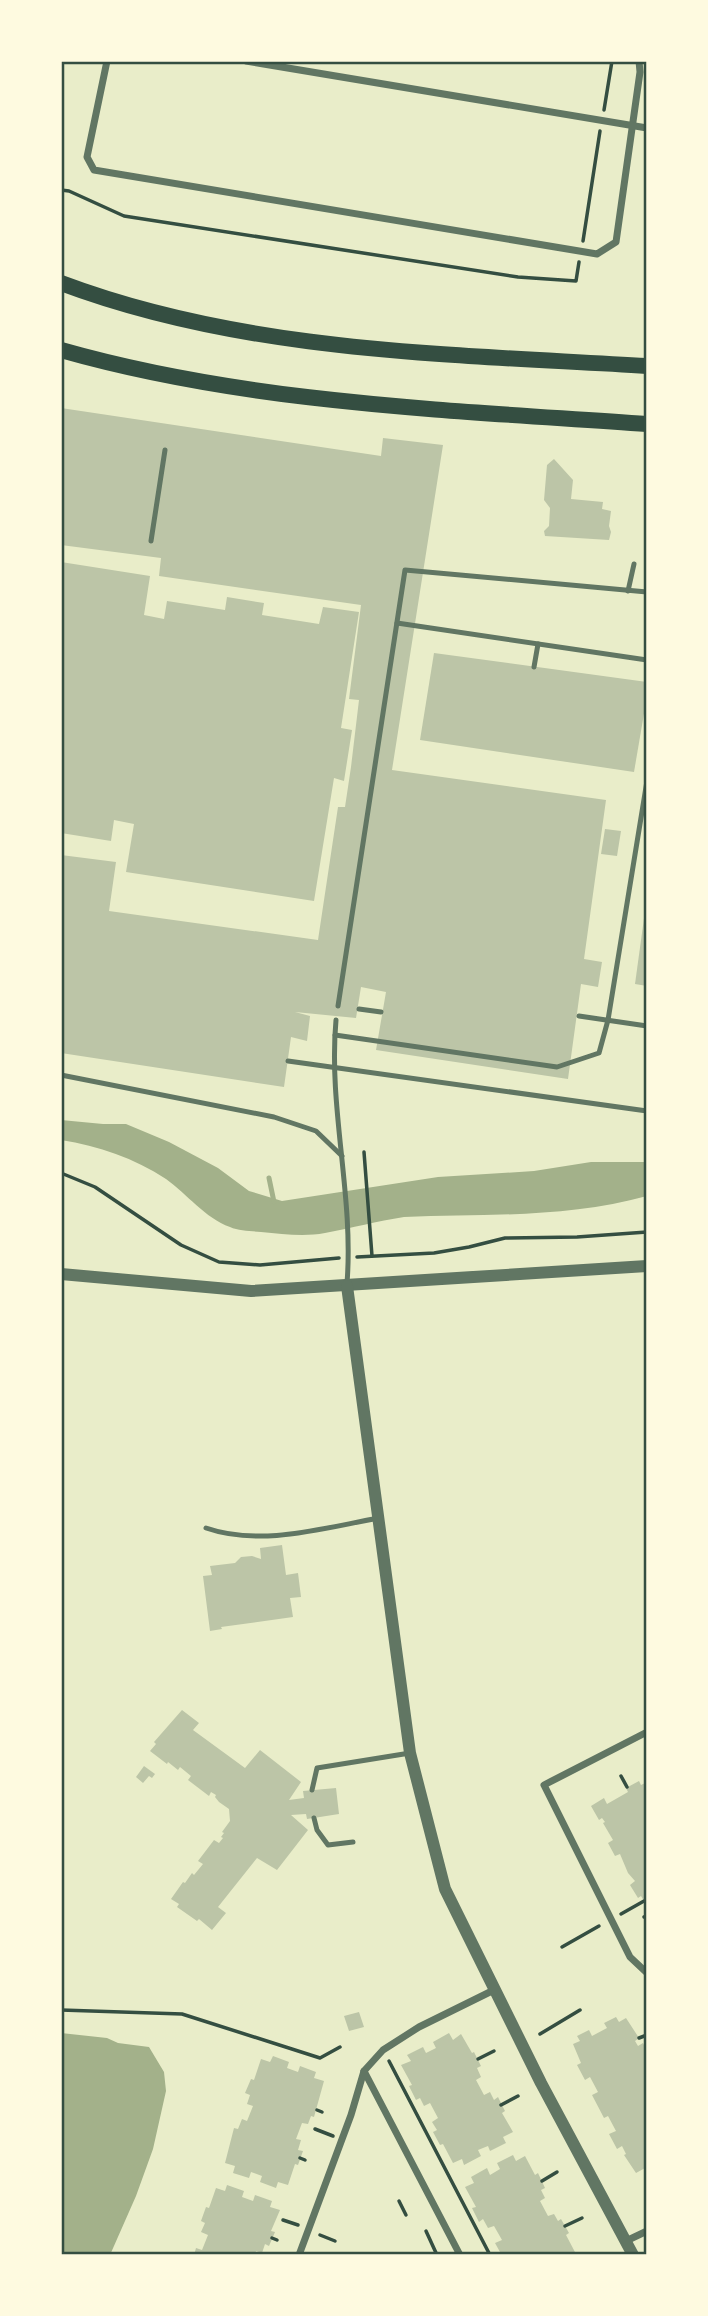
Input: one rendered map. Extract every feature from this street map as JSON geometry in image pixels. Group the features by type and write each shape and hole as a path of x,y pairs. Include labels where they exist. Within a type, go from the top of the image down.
{"highway":[{"path":"61,283 197,323 275,336 358,347 647,366"},
{"path":"61,350 138,370 213,384 409,408 647,424"}],"street":[{"path":"107,61 87,157 94,170 597,254 615,242 640,72 639,61"},
{"path":"246,61 647,128"},
{"path":"61,1274 251,1291 647,1266"},
{"path":"347,1286 410,1753 445,1889 628,2250 647,2231"},
{"path":"647,1732 544,1785 630,1957 647,1973"},
{"path":"299,2255 351,2115 364,2070 383,2050 419,2027 494,1990"},
{"path":"364,2070 460,2255"}],"lane":[{"path":"150,541 165,450"},
{"path":"628,591 634,564"},
{"path":"338,1006 405,570 647,592"},
{"path":"397,623 647,660"},
{"path":"534,667 538,644"},
{"path":"335,1035 557,1067 599,1053 608,1020 647,781"},
{"path":"359,1009 381,1012"},
{"path":"579,1016 647,1026"},
{"path":"336,1020 337,1105 349,1257 347,1286"},
{"path":"288,1061 647,1111"},
{"path":"61,1075 274,1117 316,1131 342,1156"},
{"path":"206,1528 228,1535 256,1538 379,1518"},
{"path":"312,1790 317,1768 410,1753"},
{"path":"314,1818 317,1830 328,1845 353,1842"}],"path":[{"path":"604,110 612,61"},
{"path":"583,242 600,130"},
{"path":"61,190 69,191 124,216 518,277 576,281 579,260"},
{"path":"364,1152 372,1256 434,1253 469,1248 505,1238 647,1233"},
{"path":"61,1172 95,1187 181,1245 219,1262 260,1265 328,1258"},
{"path":"621,1776 627,1787"},
{"path":"621,1914 644,1901"},
{"path":"562,1947 599,1926"},
{"path":"61,2010 182,2014 320,2058 340,2047"},
{"path":"540,2034 580,2010"},
{"path":"639,2038 647,2035"},
{"path":"478,2059 494,2051"},
{"path":"388,2060 490,2255"},
{"path":"407,2096 412,2093"},
{"path":"501,2105 518,2096"},
{"path":"431,2142 436,2139"},
{"path":"542,2181 557,2172"},
{"path":"399,2202 406,2215"},
{"path":"470,2217 476,2214"},
{"path":"565,2226 582,2218"},
{"path":"283,2220 298,2225"},
{"path":"426,2231 437,2255"},
{"path":"320,2235 335,2241"}],"shaded area":[{"path":"61,1120 126,1124 169,1142 218,1168 249,1191 282,1201 438,1177 534,1171 591,1162 647,1162 647,1196 557,1212 404,1217 317,1234 245,1231 212,1218 166,1179 129,1159 102,1149 61,1140"},
{"path":"61,2033 107,2038 118,2043 149,2047 164,2072 166,2091 153,2149 110,2255 61,2255"}],"building":[{"path":"61,408 381,456 383,438 443,445 392,770 606,800 584,959 602,962 598,987 581,984 568,1079 376,1050 386,992 361,987 356,1018 295,1012 310,1016 307,1041 291,1037 284,1087 61,1053 61,855 116,862 109,911 318,940 338,807 345,807 351,767 359,700 349,699 361,605 159,576 161,558 61,545"},
{"path":"554,459 573,480 571,499 603,502 602,509 611,511 609,540 545,536 544,531 549,526 550,508 544,500 547,465"},
{"path":"61,562 150,576 144,615 164,619 167,601 225,610 227,597 264,603 262,615 319,624 323,607 359,612 341,728 352,730 344,781 334,778 314,901 126,872 134,824 114,820 111,841 61,833"},
{"path":"434,653 647,682 634,772 420,740"},
{"path":"605,829 621,831 617,856 601,854"},
{"path":"647,911 647,986 635,984"},
{"path":"282,1545 286,1575 298,1573 301,1597 290,1598 293,1617 221,1627 222,1629 210,1631 203,1576 212,1575 210,1566 235,1563 241,1557 261,1559 260,1548"},
{"path":"182,1710 199,1723 193,1730 245,1768 260,1750 301,1782 289,1800 304,1798 303,1791 336,1788 339,1814 307,1819 306,1814 291,1815 308,1830 277,1870 257,1858 218,1907 226,1913 212,1930 177,1907 179,1904 171,1899 183,1882 185,1883 192,1873 194,1875 203,1864 198,1861 214,1840 219,1843 223,1838 222,1832 230,1821 229,1809 219,1802 216,1795 211,1792 209,1796 188,1780 191,1776 180,1767 178,1770 150,1751 156,1744 154,1742"},
{"path":"144,1766 155,1774 143,1783 136,1777"},
{"path":"639,1781 641,1785 647,1782 647,1906 630,1885 635,1881 628,1873 620,1854 615,1856 608,1843 613,1840 603,1823 605,1822 602,1818 599,1820 591,1806 604,1798 607,1804 628,1792 626,1788"},
{"path":"359,2012 364,2027 349,2031 344,2016"},
{"path":"616,2017 619,2022 626,2018 639,2038 635,2041 638,2046 643,2043 647,2051 647,2167 636,2173 624,2155 626,2154 622,2146 617,2149 609,2134 616,2131 608,2116 604,2118 592,2095 598,2092 590,2077 585,2080 577,2065 581,2063 573,2044 580,2041 577,2036 589,2030 592,2036 607,2028 604,2023"},
{"path":"449,2033 453,2040 461,2034 472,2053 474,2052 481,2066 477,2068 481,2077 476,2080 484,2095 490,2092 494,2100 498,2097 505,2111 502,2113 513,2132 503,2137 506,2143 490,2151 488,2146 478,2150 481,2156 464,2165 462,2159 453,2163 443,2144 440,2145 433,2132 437,2130 432,2122 438,2118 430,2103 424,2106 420,2098 416,2100 409,2086 412,2085 401,2065 411,2061 407,2055 423,2047 426,2053 436,2048 433,2042"},
{"path":"273,2056 289,2062 287,2068 298,2072 300,2066 316,2072 314,2078 324,2081 314,2117 311,2116 308,2124 302,2123 296,2139 301,2140 298,2150 303,2151 298,2165 295,2164 288,2185 278,2182 276,2188 260,2182 262,2176 251,2172 249,2178 233,2173 235,2166 225,2163 234,2128 238,2129 242,2119 247,2121 253,2106 247,2104 250,2095 245,2093 251,2079 254,2080 261,2059 270,2062"},
{"path":"513,2155 516,2161 525,2156 535,2175 538,2173 545,2188 541,2190 545,2198 540,2201 548,2216 554,2214 558,2221 561,2219 576,2254 494,2255 500,2252 495,2243 502,2240 494,2226 488,2228 483,2219 479,2222 472,2208 476,2207 465,2187 474,2183 471,2177 487,2168 490,2175 500,2169 497,2163"},
{"path":"227,2185 244,2191 242,2197 253,2201 255,2195 272,2201 270,2207 280,2210 271,2231 275,2232 269,2246 265,2244 262,2253 256,2251 255,2255 194,2255 196,2248 202,2250 208,2235 201,2232 205,2223 201,2221 206,2207 209,2208 216,2188 225,2191"}],"waterway":[{"path":"269,1178 274,1202"}]}
